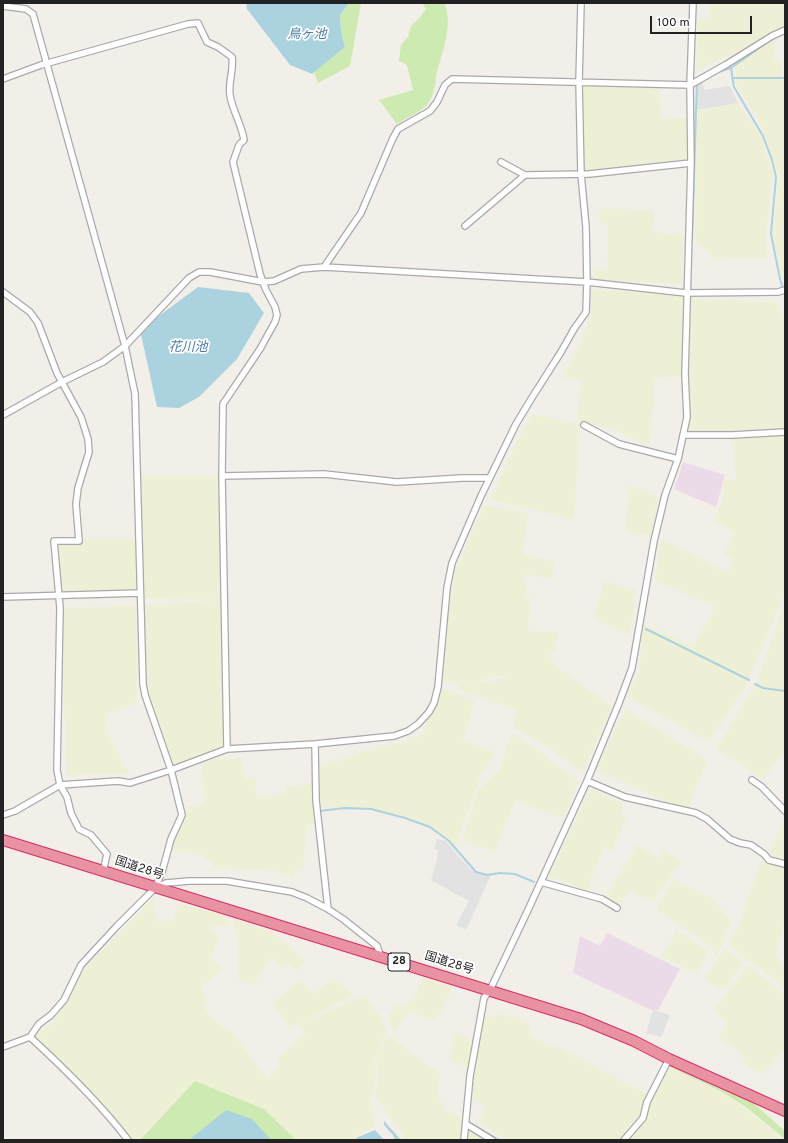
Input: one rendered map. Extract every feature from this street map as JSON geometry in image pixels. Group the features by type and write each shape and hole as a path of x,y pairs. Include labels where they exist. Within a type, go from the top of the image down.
{"highway":[{"name":"国道28号","path":"4,838 103,872 581,1019 634,1041 669,1059 782,1107"}],"street":[{"path":"3,815 15,811 60,785 118,781 130,783 171,770 227,749 315,744 394,736 408,731 418,724 429,712 434,703 438,686 447,588 452,563 489,478 530,401 586,312 587,282 585,209 581,174 579,82 581,3"},
{"path":"464,1140 470,1076 484,998 490,990 541,882 620,703 632,668 654,541 665,495 678,459 687,417 685,374 686,293 693,3"},
{"path":"3,6 26,8 33,14 48,63 125,346 135,394 143,684 145,695 171,770 182,814 171,839 162,872 155,888"},
{"path":"3,79 48,63 188,24 198,23 207,42 218,47 232,57 233,64 230,93 232,106 244,140 239,145 233,162 263,282 277,315 275,322 260,349 223,404 222,476 227,749"},
{"path":"324,267 361,213 398,129 430,111 437,102 445,85 452,79 690,85 772,36 785,30"},
{"path":"501,162 525,175 581,174 690,163"},
{"path":"465,226 525,175"},
{"path":"3,415 62,382 103,362 125,346 188,278 199,272 210,272 263,282 274,281 301,269 324,267 587,282 686,293 778,292 785,290"},
{"path":"3,292 30,312 38,323 62,382 81,416 88,439 89,452 78,488 76,504 79,541 54,540 60,595 57,770 60,785 67,797 71,813 79,829 91,835 107,854 103,872"},
{"path":"584,425 619,444 678,459"},
{"path":"683,435 732,435 785,432"},
{"path":"222,476 324,474 397,482 489,478"},
{"path":"3,596 140,593"},
{"path":"315,744 316,800 328,909"},
{"path":"587,780 625,796 696,813 707,819 730,839 751,845 764,854 769,860 785,864"},
{"path":"752,780 762,787 785,811"},
{"path":"3,1047 30,1037 39,1024 51,1015 64,1000 81,965 116,926 155,888 166,883 189,881 227,881 292,892 328,909 352,926 377,946 380,957"},
{"path":"541,882 602,899 617,908"},
{"path":"30,1037 108,1114 128,1140"},
{"path":"624,1140 643,1118 647,1102 669,1059"},
{"path":"466,1124 492,1140"}],"shaded area":[{"path":"702,76 704,90 730,86 738,103 697,110 695,77"},
{"path":"683,462 725,475 716,507 674,489"},
{"path":"437,839 445,840 473,871 491,875 466,930 456,925 469,901 431,880 437,860 438,850 434,848"},
{"path":"607,933 680,969 658,1010 651,1010 573,973 580,936 600,946"},
{"path":"653,1010 670,1015 661,1037 646,1033"}],"green space":[{"path":"349,3 361,3 350,66 318,83 314,72 345,47 341,32 340,15"},
{"path":"422,3 444,3 448,19 446,38 432,96 428,104 426,107 397,124 379,100 413,90 407,65 399,61 401,45 408,37 411,26 426,9"},
{"path":"710,3 785,3 785,28 696,71 698,18 710,18"},
{"path":"775,38 774,60 782,61 782,79 785,80 785,285 777,256 773,233 779,175 760,124 736,85 736,64"},
{"path":"584,79 659,83 661,119 689,118 687,160 584,172"},
{"path":"738,103 761,137 773,174 766,234 767,258 716,259 696,241 697,111"},
{"path":"599,208 654,210 652,231 684,236 682,284 594,280 594,269 607,269 608,223 600,223"},
{"path":"591,290 684,294 683,376 655,378 650,446 614,430 577,420 581,381 562,378 579,347 591,313"},
{"path":"690,299 777,302 785,321 785,427 689,433"},
{"path":"532,414 580,424 574,519 490,500 516,443"},
{"path":"785,432 785,593 747,684 709,742 626,696 639,674 643,624 693,646 715,607 655,580 661,539 728,573 734,558 724,555 734,532 714,521 723,497 724,479 736,480 732,435"},
{"path":"138,476 222,476 227,749 171,770 145,695 140,606 219,600 140,598 140,593 60,595 59,540 139,539"},
{"path":"629,485 659,497 650,536 626,530"},
{"path":"484,505 528,512 523,555 555,561 552,578 524,575 526,596 530,597 528,631 558,632 555,652 549,655 558,668 612,706 582,773 549,748 514,728 516,709 462,691 458,685 466,683 443,683 439,679 448,604 456,569","holes":["512,675 489,682 475,683 491,676"]},
{"path":"604,581 636,590 630,635 593,619"},
{"path":"785,602 785,751 763,779 716,749 756,684"},
{"path":"136,606 137,703 107,714 107,732 129,774 67,775 60,608"},
{"path":"438,687 475,700 463,740 496,753 481,775 455,847 439,832 421,823 371,809 317,807 315,768 363,751 411,740 423,733"},
{"path":"625,709 707,760 687,811 596,770"},
{"path":"512,732 579,781 564,818 515,801 495,852 462,840 479,789 499,770"},
{"path":"242,758 244,779 255,778 257,798 285,794 287,786 312,784 314,824 307,824 303,870 296,869 294,878 280,872 213,867 213,864 198,853 171,851 171,839 185,820 189,805 205,805 202,759"},
{"path":"590,789 623,803 621,813 627,817 611,851 603,847 587,892 549,876"},
{"path":"784,820 785,821 785,858 768,854"},
{"path":"637,845 659,858 664,849 682,862 652,902 631,891 617,906 605,898"},
{"path":"761,860 785,869 785,921 776,954 785,969 785,988 728,945 739,925"},
{"path":"673,879 713,899 731,921 716,960 712,947 656,909"},
{"path":"155,896 153,909 159,921 173,920 178,903 225,915 230,926 208,927 219,937 211,956 222,970 201,987 208,1001 204,1008 211,1017 223,1027 231,1031 269,1079 279,1064 277,1059 305,1033 298,1025 364,995 380,1016 387,1030 375,1058 376,1080 370,1101 375,1126 353,1138 354,1140 296,1140 264,1109 195,1081 140,1140 134,1140 36,1037 53,1023 86,967"},
{"path":"233,919 271,931 275,936 286,942 298,955 307,959 297,971 288,964 283,968 271,958 253,985 237,978 238,939"},
{"path":"676,929 707,950 706,961 695,974 661,956 671,941"},
{"path":"724,949 743,962 724,990 705,980"},
{"path":"748,965 785,994 785,1050 763,1074 754,1070 745,1063 740,1053 734,1047 718,1038 727,1022 715,1012 715,1008"},
{"path":"423,976 453,986 443,1009 436,1019 429,1021 409,1010 394,1035 388,1016 396,1005 404,1007 415,997"},
{"path":"333,978 354,995 290,1028 272,1004 301,979 313,994"},
{"path":"502,1014 528,1022 532,1038 557,1047 648,1094 640,1115 621,1140 507,1140 479,1123 484,1106 468,1096 480,1019"},
{"path":"387,1034 441,1075 437,1092 446,1111 466,1119 466,1124 491,1140 405,1140 404,1136 374,1095 379,1079 376,1058"},
{"path":"453,1034 466,1037 475,1050 471,1069 450,1061"},
{"path":"671,1062 749,1099 785,1131 785,1139 747,1108 724,1093 668,1066"},
{"path":"665,1066 724,1094 746,1109 784,1140 623,1140 645,1111"},
{"path":"195,1081 264,1109 296,1140 140,1140"}],"water":[{"name":"鳥ヶ池","path":"246,3 349,3 340,15 341,32 345,47 312,74 290,65 247,9"},
{"name":"花川池","path":"198,287 249,293 264,313 237,359 199,397 179,408 157,407 140,330"},
{"path":"226,1110 252,1119 271,1140 189,1140"},
{"path":"384,1121 401,1140 395,1140 393,1135 384,1125"},
{"path":"375,1130 384,1140 358,1140 356,1138"}],"waterway":[{"path":"718,72 731,68 772,39"},
{"path":"731,68 734,87 763,136 772,160 776,177 771,234 780,279 785,295"},
{"path":"732,78 785,78"},
{"path":"692,239 697,82"},
{"path":"646,629 749,680"},
{"path":"755,684 763,688 785,691"},
{"path":"319,811 345,808 371,809 405,818 430,827 449,841 476,872 487,875 500,873 515,874 534,882"},
{"path":"472,1124 499,1140"}]}
